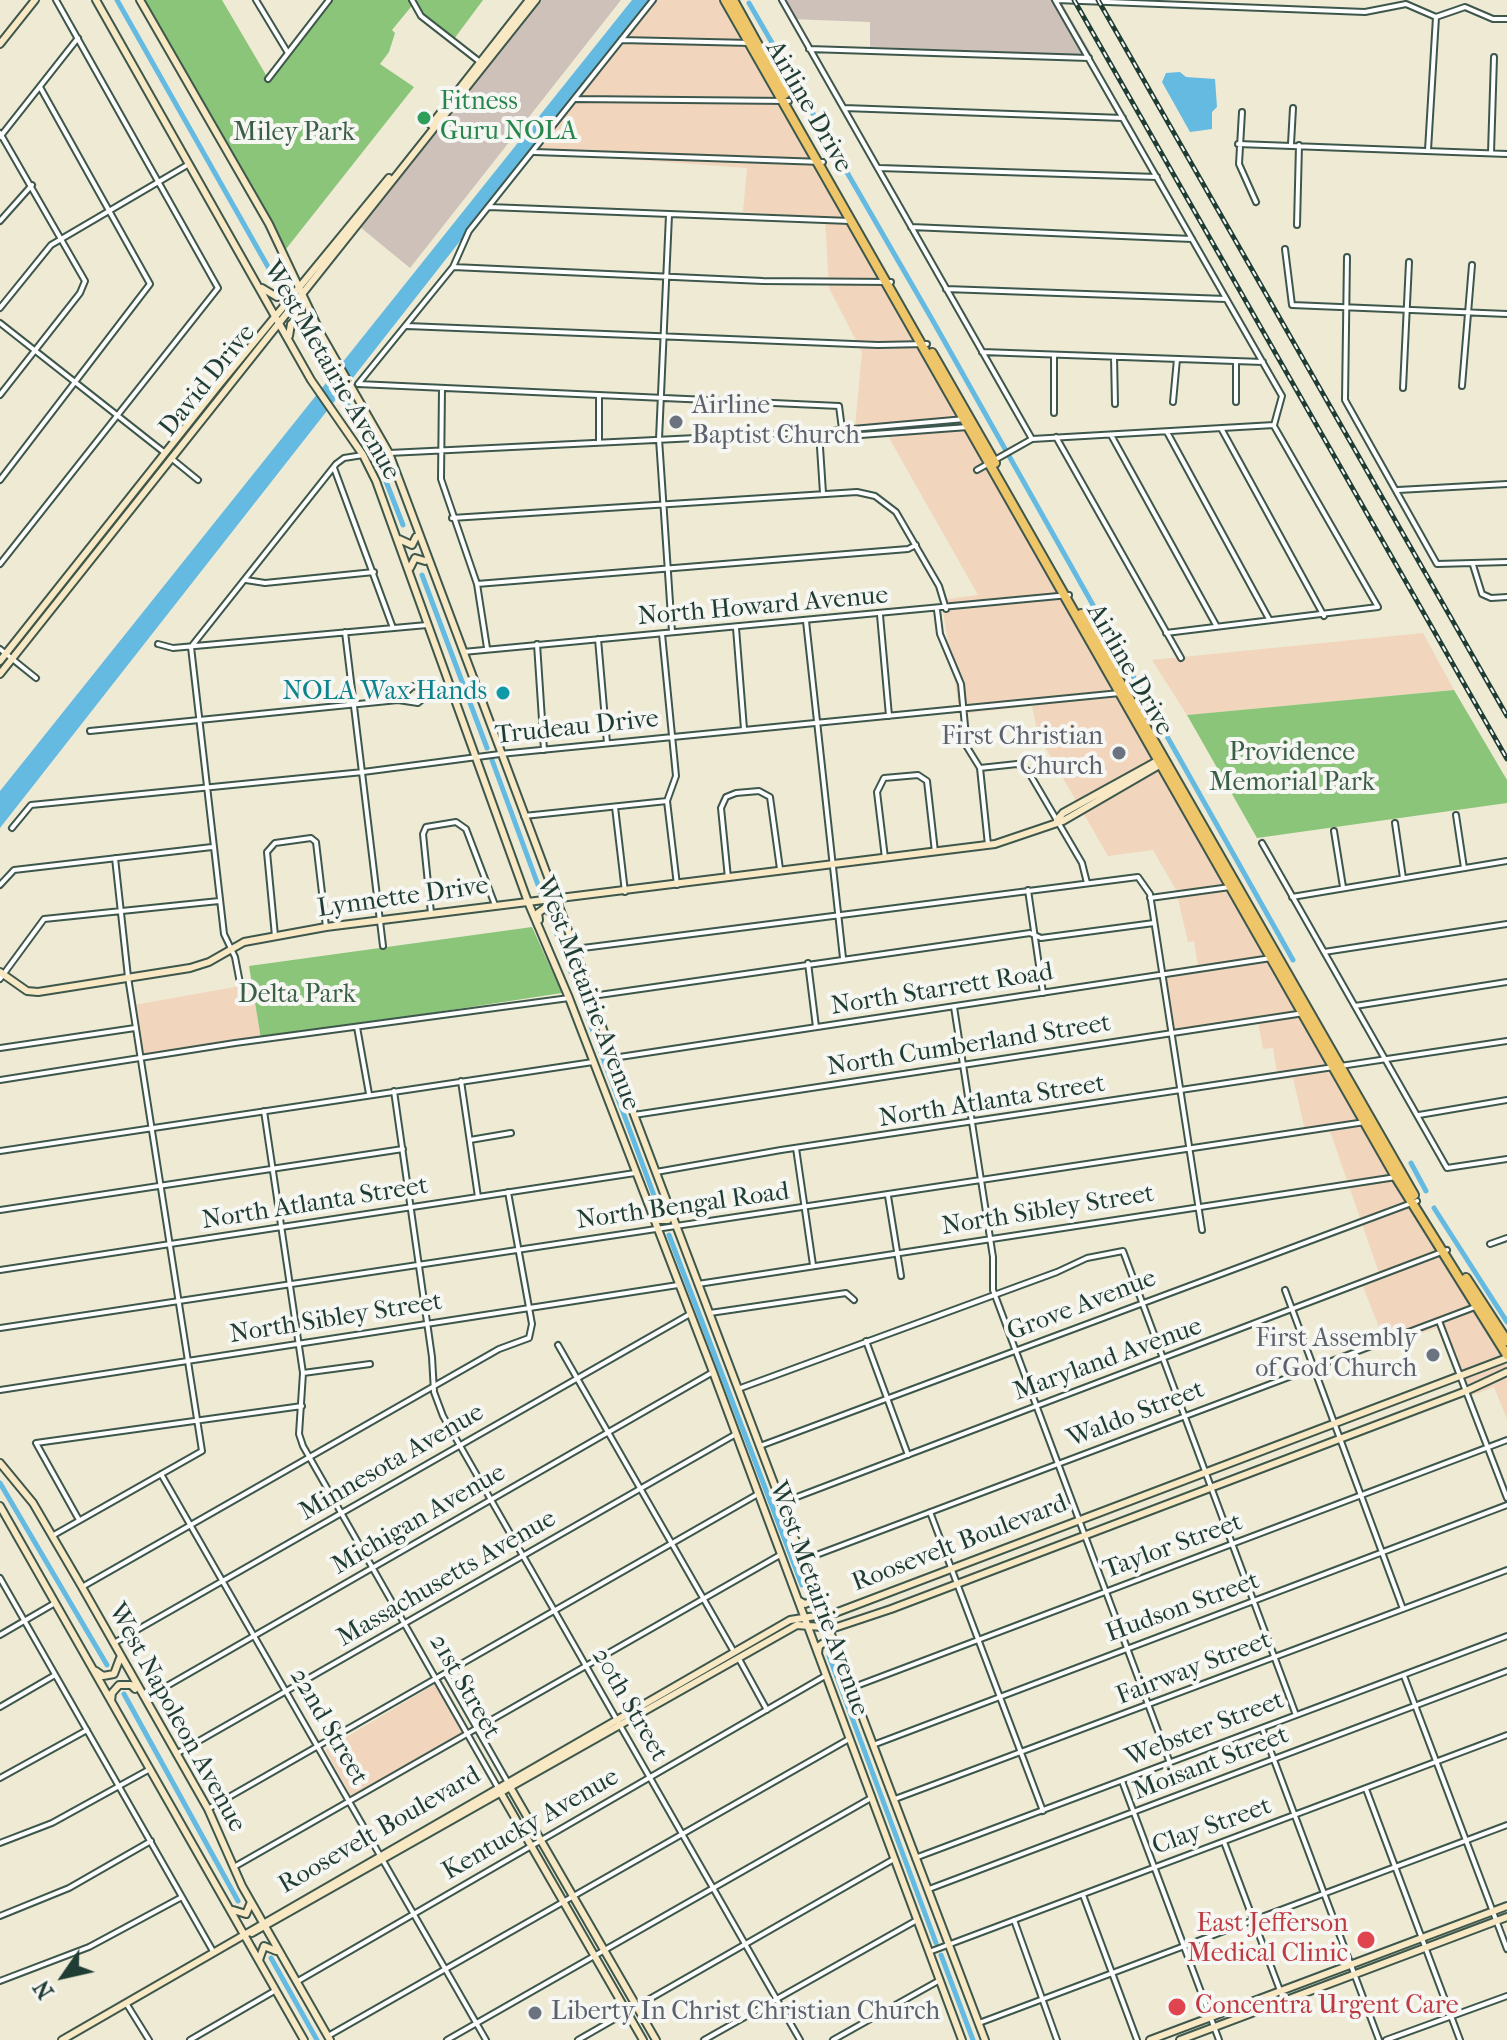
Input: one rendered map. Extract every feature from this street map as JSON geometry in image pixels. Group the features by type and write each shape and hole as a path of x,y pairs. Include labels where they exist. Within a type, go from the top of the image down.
{"highway":[{"name":"Airline Drive","path":"725,0 753,43"},
{"name":"Airline Drive","path":"733,0 753,43 888,283"},
{"name":"Airline Drive","path":"821,163 850,221 995,461 1066,596 1399,1176 1480,1305 1507,1341"},
{"name":"Airline Drive","path":"1480,1305 1507,1357"}],"main road":[{"path":"0,44 35,0"},
{"name":"West Metairie Avenue","path":"96,0 311,380 363,455 430,625 528,902 569,998 713,1372 962,2040"},
{"name":"West Metairie Avenue","path":"140,0 279,243 336,364 354,387 389,453 416,533 568,929 634,1115 985,2040"},
{"name":"David Drive","path":"0,661 280,323 301,291 529,0"},
{"name":"David Drive","path":"482,63 536,0"},
{"path":"253,276 270,295 282,296 288,291 292,283 279,243"},
{"name":"David Drive","path":"0,674 6,654 275,316 301,291"},
{"path":"289,340 289,329 297,319 304,317 317,326"},
{"path":"395,532 407,545 416,540 416,533"},
{"path":"409,571 415,558 424,560 429,567"},
{"name":"Lynnette Drive","path":"1,975 27,991 38,992 190,968 209,962 231,948 326,927 495,905 556,901 988,845 1026,836 1161,762"},
{"path":"540,931 538,913 545,908 558,914 568,929"},
{"path":"650,1213 663,1223 668,1220 670,1210"},
{"name":"Roosevelt Boulevard","path":"62,2040 245,1935 384,1861 616,1718 803,1616 824,1617 1507,1357"},
{"name":"Roosevelt Boulevard","path":"509,1784 620,1726 794,1627 806,1624 828,1627 879,1613 1466,1391 1507,1372"},
{"name":"West Napoleon Avenue","path":"0,1463 33,1503 82,1587 208,1809 251,1902 329,2038"},
{"name":"West Napoleon Avenue","path":"0,1506 304,2040"},
{"path":"796,1597 805,1604 814,1598 815,1592"},
{"path":"818,1657 819,1646 825,1642 838,1653"},
{"path":"91,1666 103,1676 109,1676 118,1669 120,1658"},
{"path":"111,1702 112,1693 119,1685 131,1685 143,1697"},
{"name":"21st Street","path":"509,1784 656,2040"},
{"name":"Roosevelt Boulevard","path":"264,1925 380,1854 499,1790"},
{"name":"21st Street","path":"499,1790 643,2040"},
{"path":"228,1905 243,1915 251,1902"},
{"path":"1150,2040 1507,1906"},
{"path":"1180,2040 1507,1917"},
{"path":"259,1960 264,1946 271,1946 281,1956"}],"street":[{"path":"0,564 218,287 56,0"},
{"path":"257,0 288,53"},
{"path":"268,79 329,0"},
{"path":"412,0 421,16 482,63"},
{"path":"354,387 453,267 469,231 653,0"},
{"path":"782,0 1032,439"},
{"path":"1055,0 1365,12 1406,2 1436,17 1465,7 1493,19 1507,19"},
{"path":"1055,0 1282,396 1274,425 1378,607 1166,633"},
{"path":"1465,0 1465,7"},
{"path":"1428,150 1436,17"},
{"path":"0,395 85,285 74,259 1,135 78,38"},
{"path":"621,40 753,43"},
{"path":"809,49 1089,58"},
{"path":"1491,153 1494,57"},
{"path":"0,480 150,284 40,87"},
{"path":"575,99 786,103"},
{"path":"844,108 1123,118"},
{"path":"1291,144 1293,108"},
{"path":"1242,112 1238,144 1243,177 1256,202"},
{"path":"1238,144 1507,154"},
{"path":"1297,225 1299,145"},
{"path":"533,152 821,163"},
{"path":"0,308 43,253 62,238 189,164"},
{"path":"878,168 1157,177"},
{"path":"0,221 32,185"},
{"path":"489,207 850,221"},
{"path":"669,215 659,439 672,633"},
{"path":"911,227 1192,239"},
{"path":"1285,249 1292,305 1507,314"},
{"path":"1347,257 1344,395 1437,563 1473,565 1507,562"},
{"path":"1403,388 1409,262"},
{"path":"1462,386 1472,265"},
{"path":"453,267 888,283"},
{"path":"946,289 1226,299"},
{"path":"0,323 198,480"},
{"path":"407,326 924,344"},
{"path":"322,336 331,332"},
{"path":"982,352 1263,362"},
{"path":"1054,355 1054,413"},
{"path":"1114,357 1115,404"},
{"path":"1173,402 1177,359"},
{"path":"1236,361 1236,402"},
{"path":"354,387 442,388 840,407 842,430"},
{"path":"442,388 439,451 443,493 477,584 487,648"},
{"path":"599,395 599,442"},
{"path":"925,422 925,431"},
{"path":"389,453 969,422"},
{"path":"819,432 834,437 925,431 969,422"},
{"path":"902,424 903,432"},
{"path":"977,470 1032,439 1274,425"},
{"path":"1222,430 1324,616"},
{"path":"819,432 823,494"},
{"path":"1167,432 1270,620"},
{"path":"1111,435 1217,626"},
{"path":"1056,437 1181,658"},
{"path":"240,983 224,934 219,901 191,647 334,468 344,458 363,455"},
{"path":"334,468 393,628"},
{"path":"1396,491 1507,484"},
{"path":"452,518 857,492 875,496 896,512 939,586 946,609"},
{"path":"477,584 908,549 916,545"},
{"path":"1473,565 1482,594 1491,598 1507,597"},
{"path":"245,580 265,583 374,572"},
{"name":"North Howard Avenue","path":"461,652 1066,596"},
{"path":"937,610 940,634 959,672 967,747 980,768 988,845"},
{"path":"880,615 889,716"},
{"path":"806,621 843,958"},
{"path":"158,644 173,648 191,647 430,625"},
{"path":"736,628 744,729"},
{"path":"345,632 383,946"},
{"path":"662,634 676,776 667,801 677,885"},
{"path":"598,639 607,743"},
{"path":"537,644 544,750"},
{"path":"6,654 36,678"},
{"path":"90,731 398,700 418,703 424,698 420,687 413,686 398,700"},
{"name":"Trudeau Drive","path":"12,828 31,805 363,772 500,754 1123,692"},
{"path":"980,768 1017,764 1028,771 1082,863 1087,883"},
{"path":"885,858 877,792 884,778 918,775 927,781 935,852"},
{"path":"728,879 721,808 726,797 736,793 759,791 770,797 781,872"},
{"path":"524,816 667,801"},
{"path":"615,807 625,892"},
{"path":"1456,815 1464,868"},
{"path":"431,913 424,831 426,827 456,822 466,829 495,905"},
{"path":"1395,823 1403,878"},
{"path":"1334,831 1343,887"},
{"path":"275,936 267,852 275,843 311,838 316,842 326,927"},
{"path":"1262,843 1447,1168 1507,1159"},
{"path":"0,885 14,870 212,847"},
{"path":"52,1536 202,1451 135,1028 115,858"},
{"path":"1292,897 1507,861"},
{"path":"575,949 1136,876 1150,898 1202,1230"},
{"path":"1150,898 1233,886"},
{"path":"1028,890 1043,993"},
{"path":"1,975 44,919 219,901"},
{"path":"592,996 1030,933 1041,938 1154,923"},
{"path":"1324,952 1507,924"},
{"name":"North Starrett Road","path":"613,1058 1274,958"},
{"path":"808,963 816,1027"},
{"path":"1355,1006 1507,982"},
{"path":"0,1080 569,998"},
{"path":"954,1007 991,1237 994,1293 1170,1763"},
{"name":"North Cumberland Street","path":"634,1115 1306,1011"},
{"path":"357,1027 369,1094"},
{"path":"0,1048 135,1028"},
{"name":"North Atlanta Street","path":"656,1172 796,1148 1507,1041"},
{"path":"0,1151 593,1062"},
{"path":"461,1081 478,1197"},
{"name":"20th Street","path":"394,1091 428,1322 434,1386 443,1416 800,2040"},
{"path":"1417,1115 1507,1100"},
{"name":"21st Street","path":"264,1111 303,1373 299,1434 340,1513 499,1790"},
{"name":"North Bengal Road","path":"0,1328 1368,1121"},
{"path":"470,1140 511,1133"},
{"path":"796,1148 813,1266"},
{"path":"0,1210 403,1149"},
{"name":"North Atlanta Street","path":"0,1270 635,1173"},
{"name":"North Sibley Street","path":"698,1284 1399,1176"},
{"path":"82,1587 499,1349 529,1338 529,1309 508,1192"},
{"path":"888,1196 901,1276"},
{"name":"Grove Avenue","path":"760,1446 1415,1202"},
{"path":"1490,1244 1507,1238"},
{"path":"738,1389 1057,1272 1087,1258 1123,1251 1296,1715"},
{"name":"Maryland Avenue","path":"781,1503 1445,1251"},
{"name":"North Sibley Street","path":"0,1390 678,1285"},
{"path":"1285,1290 1403,1609"},
{"path":"710,1313 846,1293 854,1300"},
{"name":"Waldo Street","path":"803,1560 1480,1305"},
{"name":"Minnesota Avenue","path":"112,1644 690,1314"},
{"path":"1439,1321 1507,1498"},
{"path":"866,1341 908,1455"},
{"path":"558,1345 767,1710"},
{"path":"303,1373 370,1364"},
{"name":"Michigan Avenue","path":"143,1697 255,1636 713,1372"},
{"path":"79,1520 36,1443 302,1405"},
{"name":"Massachusetts Avenue","path":"176,1754 736,1434"},
{"name":"Taylor Street","path":"851,1688 1507,1440"},
{"name":"22nd Street","path":"161,1474 486,2040"},
{"path":"208,1809 758,1494"},
{"name":"Hudson Street","path":"873,1745 1507,1505"},
{"path":"930,1512 1043,1811"},
{"path":"233,1867 780,1555"},
{"name":"Fairway Street","path":"893,1800 1507,1570"},
{"path":"0,1578 214,1953"},
{"path":"0,1635 55,1603"},
{"name":"Webster Street","path":"915,1858 1507,1636"},
{"name":"Moisant Street","path":"927,1890 1507,1671"},
{"name":"21st Street","path":"446,1674 509,1784"},
{"path":"0,1707 55,1675"},
{"name":"Kentucky Avenue","path":"295,1982 825,1676"},
{"path":"1404,1676 1507,1949"},
{"path":"1262,1728 1379,2040"},
{"path":"0,1778 87,1730"},
{"name":"Clay Street","path":"929,1952 1507,1735"},
{"path":"329,2038 444,1967 849,1739"},
{"path":"0,1843 52,1823 150,1769"},
{"path":"1122,1781 1219,2040"},
{"path":"1366,1789 1460,2040"},
{"path":"447,2040 871,1798"},
{"path":"979,2023 1507,1825"},
{"path":"0,1916 69,1888 151,1841"},
{"path":"1224,1842 1284,2001"},
{"path":"578,2040 894,1859"},
{"path":"1083,1895 1137,2040"},
{"path":"0,1981 89,1947 182,1897"},
{"path":"704,2040 917,1920"},
{"path":"1014,1920 1057,2040"},
{"path":"833,2040 940,1980"},
{"path":"190,2040 276,1990"},
{"path":"1386,2040 1507,1996"},
{"path":"126,2003 149,2040"}],"shaded area":[{"path":"541,0 621,0 410,268 360,227"},
{"path":"651,0 718,0 1363,1129 1507,1367 1507,1419 1494,1387 1465,1398 1437,1328 1386,1345 1362,1284 1380,1276 1330,1131 1306,1135 1293,1078 1278,1080 1273,1048 1263,1049 1258,1022 1168,1038 1159,970 1198,966 1194,941 1188,942 1176,890 1153,850 1108,856 1038,735 1032,706 960,714 941,600 978,595 888,436 854,438 862,352 829,288 825,218 743,212 747,168 528,152"},
{"path":"779,0 1060,0 1092,55 870,47 870,22 790,19"},
{"path":"1423,633 1454,690 1187,715 1152,660"},
{"path":"252,984 261,1039 143,1056 134,1005"},
{"path":"435,1684 463,1734 352,1798 325,1750"}],"green space":[{"name":"Miley Park","path":"140,0 222,0 266,75 289,55 329,0 483,0 454,39 424,14 415,2 392,30 395,33 389,52 380,64 414,87 286,249"},
{"name":"Providence Memorial Park","path":"1454,690 1507,780 1507,803 1257,838 1187,715"},
{"name":"Delta Park","path":"532,927 562,993 261,1039 249,966"}],"water":[{"path":"632,0 649,0 0,828 0,791"},
{"path":"1180,72 1186,77 1215,79 1217,107 1212,112 1212,129 1190,132 1162,82 1166,73"}],"waterway":[{"path":"117,0 280,288"},
{"path":"749,3 933,321 1293,960"},
{"path":"303,326 334,381"},
{"path":"339,390 373,448 403,525"},
{"path":"422,575 487,748"},
{"path":"492,760 541,893"},
{"path":"549,913 662,1217"},
{"path":"1411,1163 1426,1191"},
{"path":"1434,1208 1507,1322"},
{"path":"669,1235 802,1585"},
{"path":"0,1483 107,1665"},
{"path":"829,1656 936,1943"},
{"path":"124,1694 238,1901"},
{"path":"941,1955 973,2040"},
{"path":"271,1958 317,2040"}],"railway":[{"path":"1074,0 1507,759"},
{"path":"1098,0 1507,716"}],"place":[{"name":"Fitness Guru NOLA","path":"424,118"},
{"name":"Airline Baptist Church","path":"676,422"},
{"name":"NOLA Wax Hands","path":"503,693"},
{"name":"First Christian Church","path":"1119,753"},
{"name":"First Assembly of God Church","path":"1433,1355"},
{"name":"East Jefferson Medical Clinic","path":"1366,1940"},
{"name":"Concentra Urgent Care","path":"1177,2007"},
{"name":"Liberty In Christ Christian Church","path":"535,2013"}]}
